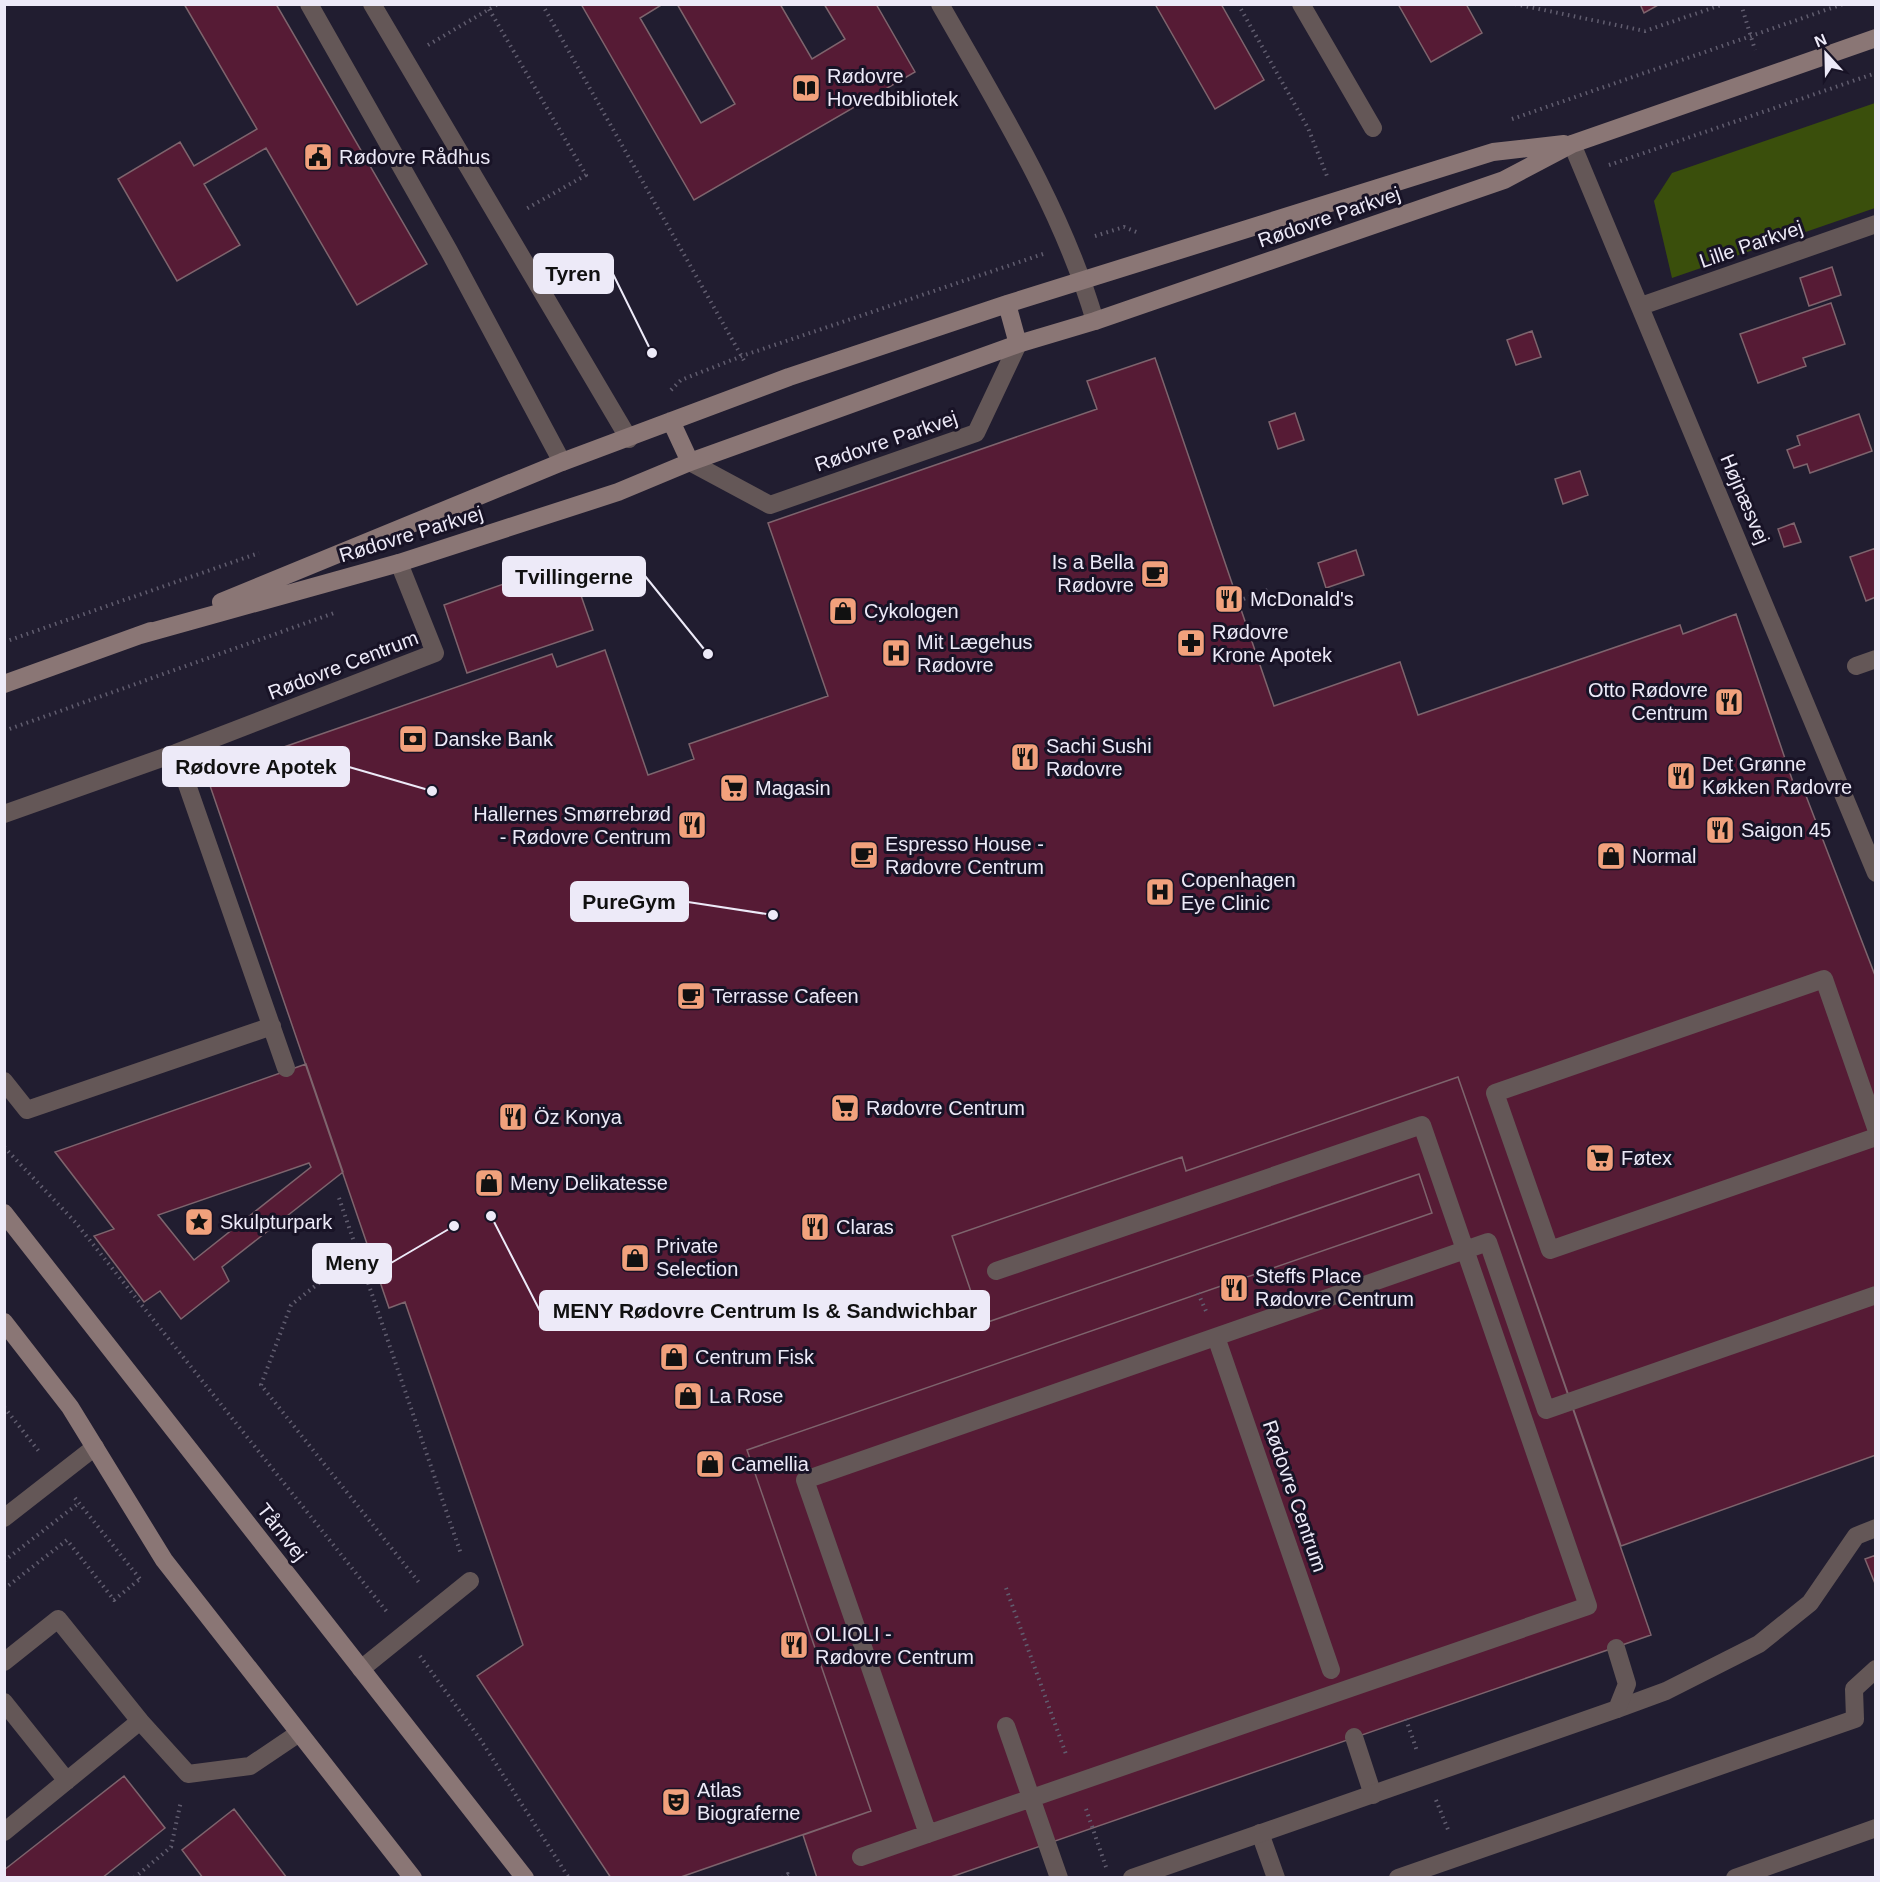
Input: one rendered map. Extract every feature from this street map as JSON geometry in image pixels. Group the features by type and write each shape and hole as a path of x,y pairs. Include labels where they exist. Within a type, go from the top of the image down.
{"street":[{"path":"309,4 449,252 562,462"},
{"path":"372,4 629,439"},
{"path":"940,4 1026,154 1084,281 1095,321"},
{"path":"1301,4 1373,128"},
{"name":"Rødovre Parkvej","path":"141,635 399,563 618,492 690,462 1018,344 1095,321 1504,180 1572,144 1875,38"},
{"name":"Rødovre Parkvej","path":"4,684 141,635 562,462 629,439 759,387 1007,304 1493,152 1572,144"},
{"name":"Højnæsvej","path":"1572,144 1875,873"},
{"name":"Lille Parkvej","path":"1641,306 1875,224"},
{"path":"1007,304 1018,344"},
{"name":"Rødovre Parkvej","path":"690,462 770,506 976,434 1018,344"},
{"path":"672,421 690,462"},
{"name":"Rødovre Centrum","path":"4,814 176,753 435,653 399,563"},
{"path":"1856,666 1875,660"},
{"path":"176,753 286,1068"},
{"path":"1875,1128 1824,979 1495,1093 1550,1250 1875,1137"},
{"path":"4,1081 27,1110 272,1026"},
{"path":"861,1857 1588,1606 1422,1125 996,1271"},
{"name":"Tårnvej","path":"4,1213 525,1878"},
{"path":"928,1834 805,1480 1488,1242 1546,1410 1875,1295"},
{"path":"4,1322 70,1407 164,1560 413,1878"},
{"name":"Rødovre Centrum","path":"1216,1337 1331,1670"},
{"path":"4,1518 95,1447"},
{"path":"1132,1878 1666,1691 1759,1644 1810,1603 1856,1536 1875,1528"},
{"path":"361,1669 470,1581"},
{"path":"4,1662 58,1619 140,1721 188,1774 250,1766 299,1733"},
{"path":"1616,1648 1627,1684 1617,1709"},
{"path":"1398,1878 1855,1719 1854,1689 1875,1669"},
{"path":"4,1702 67,1781"},
{"path":"4,1832 140,1721"},
{"path":"1006,1726 1059,1878"},
{"path":"1354,1737 1373,1795"},
{"path":"1735,1878 1875,1828"},
{"path":"1260,1833 1276,1878"}],"path":[{"path":"486,4 586,175 500,223"},
{"path":"404,58 498,4"},
{"path":"542,4 759,387"},
{"path":"1238,4 1308,128 1338,201"},
{"path":"1515,4 1644,31 1724,4"},
{"path":"1741,4 1763,77"},
{"path":"1239,601 1271,589"},
{"path":"4,1146 76,1223 405,1634 480,1739 569,1878"},
{"path":"339,1198 470,1581"},
{"path":"357,1253 291,1305 261,1385 438,1607"},
{"path":"4,1561 79,1503"},
{"path":"4,1589 67,1540 114,1600 140,1579"},
{"path":"1006,1588 1069,1762"},
{"path":"134,1878 171,1848 188,1774"},
{"path":"1084,1805 1110,1878"},
{"path":"782,1878 788,1874 790,1878"}],"green space":[{"path":"1875,103 1875,208 1672,278 1654,201 1672,173"}],"building":[{"name":"Rødovre Rådhus","path":"184,4 276,4 427,264 357,305 266,148 204,184 240,245 177,281 118,179 180,142 194,166 257,129"},
{"name":"Rødovre Hovedbibliotek","path":"581,4 663,4 640,18 701,123 735,104 677,4 780,4 812,59 845,39 824,4 876,4 915,72 694,200"},
{"path":"1155,4 1221,4 1264,80 1215,109"},
{"path":"1398,4 1466,4 1482,33 1431,62"},
{"path":"1640,4 1660,4 1644,13"},
{"path":"1832,267 1841,295 1809,306 1800,278"},
{"path":"1831,303 1845,344 1803,358 1806,366 1758,383 1740,334"},
{"path":"1532,331 1541,357 1516,365 1507,340"},
{"name":"Rødovre Centrum","path":"1155,358 1274,706 1400,662 1418,715 1680,625 1683,634 1736,614 1796,791 1803,788 1876,978 1876,1455 1621,1546 1458,1077 1186,1171 1182,1157 952,1236 982,1324 1419,1174 1432,1213 747,1450 871,1811 678,1878 611,1878 477,1676 523,1645 405,1302 389,1308 206,774 552,654 557,667 605,650 648,775 694,759 689,744 828,696 768,523 1097,409 1087,381"},
{"path":"1295,413 1304,440 1278,449 1269,422"},
{"path":"1859,414 1872,451 1810,473 1807,464 1794,468 1787,450 1800,445 1797,436"},
{"path":"1580,471 1588,495 1563,504 1555,479"},
{"path":"1794,523 1801,542 1784,547 1778,529"},
{"path":"1876,548 1876,597 1866,601 1850,557"},
{"path":"1356,550 1364,575 1326,588 1318,563"},
{"path":"569,561 593,630 467,673 444,605"},
{"path":"306,1064 343,1172 222,1267 229,1281 181,1319 160,1291 144,1302 94,1236 114,1229 55,1152","holes":["309,1163 311,1167 194,1260 158,1215"]},
{"path":"1458,1077 1651,1635 948,1878 817,1878 803,1835 871,1811 747,1450 1432,1213 1419,1174 982,1324 952,1236 1182,1157 1186,1171"},
{"path":"1876,1555 1876,1586 1865,1559"},
{"path":"124,1776 165,1828 102,1878 4,1878 4,1870"},
{"path":"234,1809 287,1878 203,1878 182,1850"}],"place":[{"name":"Rødovre Hovedbibliotek","path":"806,88"},
{"name":"Rødovre Rådhus","path":"318,157"},
{"name":"Tyren","path":"652,353"},
{"name":"Is a Bella Rødovre","path":"1155,574"},
{"name":"McDonald's","path":"1229,599"},
{"name":"Cykologen","path":"843,611"},
{"name":"Rødovre Krone Apotek","path":"1191,643"},
{"name":"Mit Lægehus Rødovre","path":"896,653"},
{"name":"Tvillingerne","path":"708,654"},
{"name":"Otto Rødovre Centrum","path":"1729,702"},
{"name":"Danske Bank","path":"413,739"},
{"name":"Sachi Sushi Rødovre","path":"1025,757"},
{"name":"Det Grønne Køkken Rødovre","path":"1681,776"},
{"name":"Magasin","path":"734,788"},
{"name":"Rødovre Apotek","path":"432,791"},
{"name":"Hallernes Smørrebrød - Rødovre Centrum","path":"692,825"},
{"name":"Saigon 45","path":"1720,830"},
{"name":"Espresso House - Rødovre Centrum","path":"864,855"},
{"name":"Normal","path":"1611,856"},
{"name":"Copenhagen Eye Clinic","path":"1160,892"},
{"name":"PureGym","path":"773,915"},
{"name":"Terrasse Cafeen","path":"691,996"},
{"name":"Rødovre Centrum","path":"845,1108"},
{"name":"Öz Konya","path":"513,1117"},
{"name":"Føtex","path":"1600,1158"},
{"name":"Meny Delikatesse","path":"489,1183"},
{"name":"MENY Rødovre Centrum Is & Sandwichbar","path":"491,1216"},
{"name":"Skulpturpark","path":"199,1222"},
{"name":"Meny","path":"454,1226"},
{"name":"Claras","path":"815,1227"},
{"name":"Private Selection","path":"635,1258"},
{"name":"Steffs Place Rødovre Centrum","path":"1234,1288"},
{"name":"Centrum Fisk","path":"674,1357"},
{"name":"La Rose","path":"688,1396"},
{"name":"Camellia","path":"710,1464"},
{"name":"OLIOLI - Rødovre Centrum","path":"794,1645"},
{"name":"Atlas Biograferne","path":"676,1802"}]}
